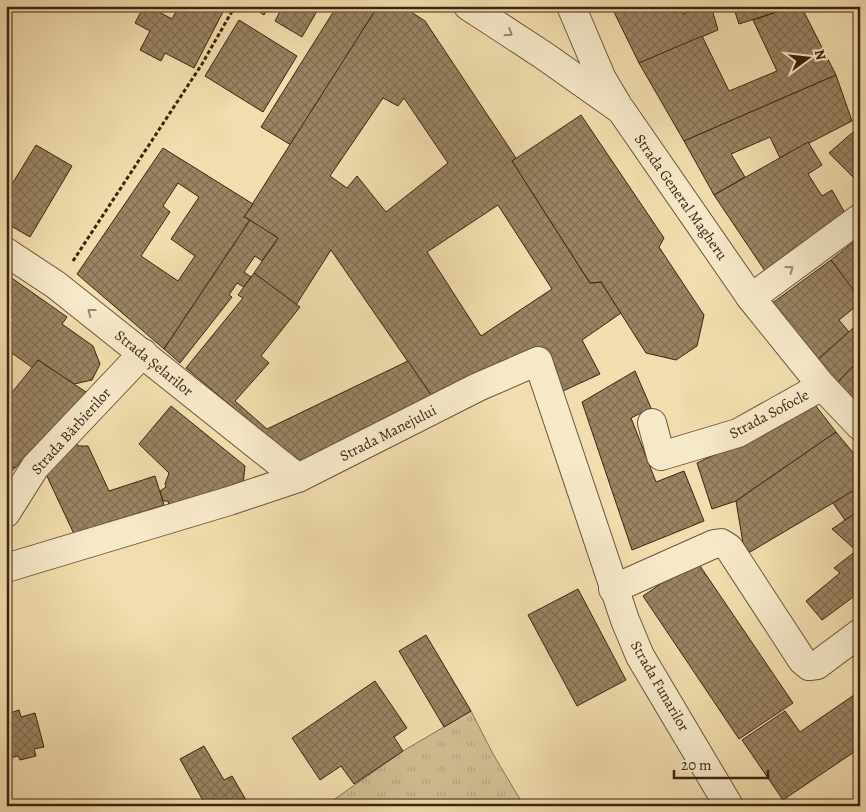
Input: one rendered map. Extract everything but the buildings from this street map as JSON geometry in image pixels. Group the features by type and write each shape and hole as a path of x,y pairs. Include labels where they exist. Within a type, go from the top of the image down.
{"street":[{"name":"Strada General Magheru","path":"468,6 543,55 621,110 751,298 822,386 860,426"},
{"path":"570,6 602,79 621,110"},
{"path":"751,298 860,218"},
{"name":"Strada Șelarilor","path":"6,252 56,285 298,478"},
{"name":"Strada Bărbierilor","path":"6,514 35,466 143,353"},
{"name":"Strada Manejului","path":"6,568 230,501 298,478 478,387 538,361 613,589"},
{"name":"Strada Sofocle","path":"652,423 661,456 738,433 822,386"},
{"path":"613,589 714,544 721,543 729,548 802,660 809,666 817,665 860,633"},
{"name":"Strada Funarilor","path":"613,589 640,656 720,801"}],"path":[{"path":"56,285 202,64 235,6"}],"green space":[{"path":"471,711 493,754 524,806 325,806 403,751"}]}
